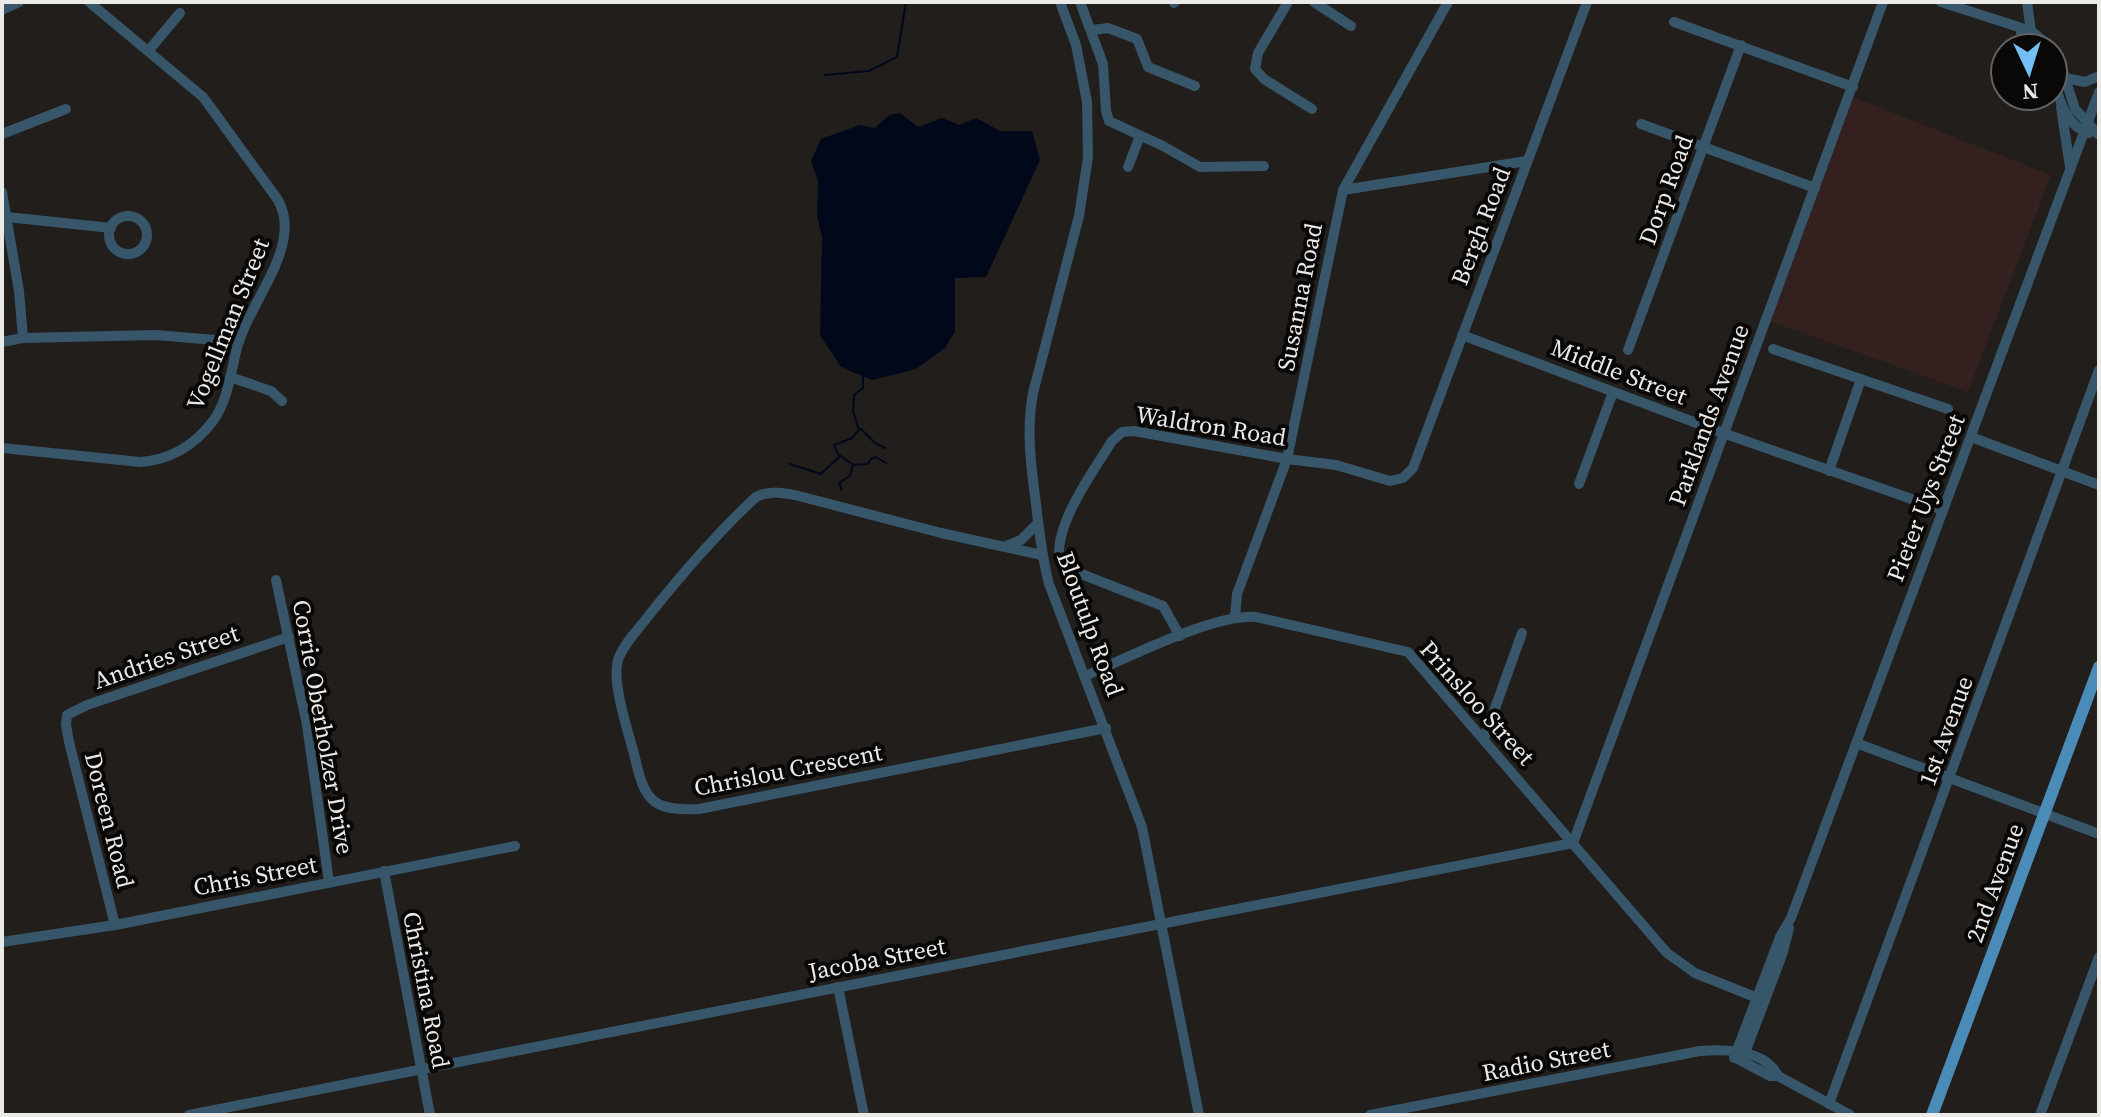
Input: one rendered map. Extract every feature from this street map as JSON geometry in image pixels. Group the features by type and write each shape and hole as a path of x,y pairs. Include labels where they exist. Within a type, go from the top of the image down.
{"main road":[{"name":"2nd Avenue","path":"1932,1115 2099,667"}],"street":[{"path":"2,10 19,2"},
{"name":"Vogellman Street","path":"2,448 140,462 177,454 204,431 221,408 239,342 282,246 285,223 282,208 209,104 89,2"},
{"name":"Bloutulp Road","path":"1060,2 1076,45 1087,102 1088,157 1079,216 1029,416 1030,461 1042,555 1049,584 1140,818 1199,1115"},
{"path":"1080,2 1103,64 1109,121 1200,167 1264,166"},
{"path":"1288,2 1258,53 1255,69 1264,79 1312,109"},
{"path":"1314,2 1351,26"},
{"name":"Susanna Road","path":"1235,617 1236,598 1287,459 1343,190 1448,2"},
{"name":"Bergh Road","path":"1415,464 1587,2"},
{"name":"Parklands Avenue","path":"1573,843 1883,2"},
{"path":"1941,2 2031,31 2027,2"},
{"path":"149,50 180,13"},
{"path":"1674,22 1853,87"},
{"path":"2013,27 2019,32"},
{"path":"1092,30 1108,28 1137,39 1148,67 1195,86"},
{"name":"Dorp Road","path":"1628,350 1741,45"},
{"path":"2069,79 2080,83 2099,76"},
{"path":"2069,90 2083,128"},
{"name":"Pieter Uys Street","path":"1737,1055 1761,999 1780,937 1791,918 2083,128 2099,92"},
{"path":"2,134 66,109"},
{"path":"2061,112 2070,169"},
{"path":"2068,112 2083,128 2098,135"},
{"path":"1641,124 1815,188"},
{"path":"2064,132 2083,128"},
{"path":"1128,167 1140,136"},
{"path":"1343,190 1527,161"},
{"path":"2,192 19,291 23,338"},
{"path":"7,217 111,228"},
{"path":"2,342 23,338 156,335 239,342"},
{"name":"Middle Street","path":"1462,335 1723,433 1943,510"},
{"path":"1773,349 1948,409"},
{"name":"1st Avenue","path":"1829,1104 2099,370"},
{"path":"230,377 271,391 282,401"},
{"path":"1829,471 1861,379"},
{"path":"1579,484 1613,392"},
{"name":"Waldron Road","path":"1180,636 1163,606 1063,566 1058,558 1059,545 1079,497 1115,436 1134,431 1287,459 1350,467 1390,481 1407,476 1415,464"},
{"path":"1971,437 2099,485"},
{"name":"Chrislou Crescent","path":"1042,555 786,493 765,492 756,497 713,540 661,600 625,646 618,661 620,694 645,792 662,807 699,809 1106,728"},
{"path":"1004,546 1021,540 1038,523"},
{"name":"Corrie Oberholzer Drive","path":"276,580 307,725 329,882"},
{"name":"Prinsloo Street","path":"1085,676 1180,636 1235,617 1256,617 1408,652 1677,963 1761,999"},
{"path":"1484,739 1522,633"},
{"name":"Andries Street","path":"66,725 67,715 87,705 289,637"},
{"name":"Doreen Road","path":"66,725 115,925"},
{"path":"1856,743 2099,834"},
{"name":"Jacoba Street","path":"189,1115 1573,843"},
{"name":"Chris Street","path":"2,942 115,925 515,846"},
{"name":"Christina Road","path":"384,871 430,1115"},
{"path":"2040,1115 2099,957"},
{"path":"838,987 864,1115"},
{"name":"Radio Street","path":"1370,1115 1683,1054 1737,1055"},
{"path":"1737,1055 1770,1076 1778,1076 1850,1115"}],"shaded area":[{"path":"1853,97 2051,175 1968,392 1769,321"}],"water":[{"path":"900,113 918,127 942,118 959,125 976,118 1000,131 1032,131 1040,160 986,277 955,278 955,331 945,348 916,369 872,380 841,367 820,335 822,237 817,216 818,181 811,161 821,139 860,125 875,128 889,115"}],"waterway":[{"path":"825,75 869,71 897,57 906,2"},
{"path":"842,490 839,483 850,476 853,465 838,454 834,445 852,438 859,430 853,411 854,395 863,388 863,376"},
{"path":"861,429 885,448"},
{"path":"790,464 821,474 840,456"},
{"path":"853,465 868,464 876,457 886,463"}]}
